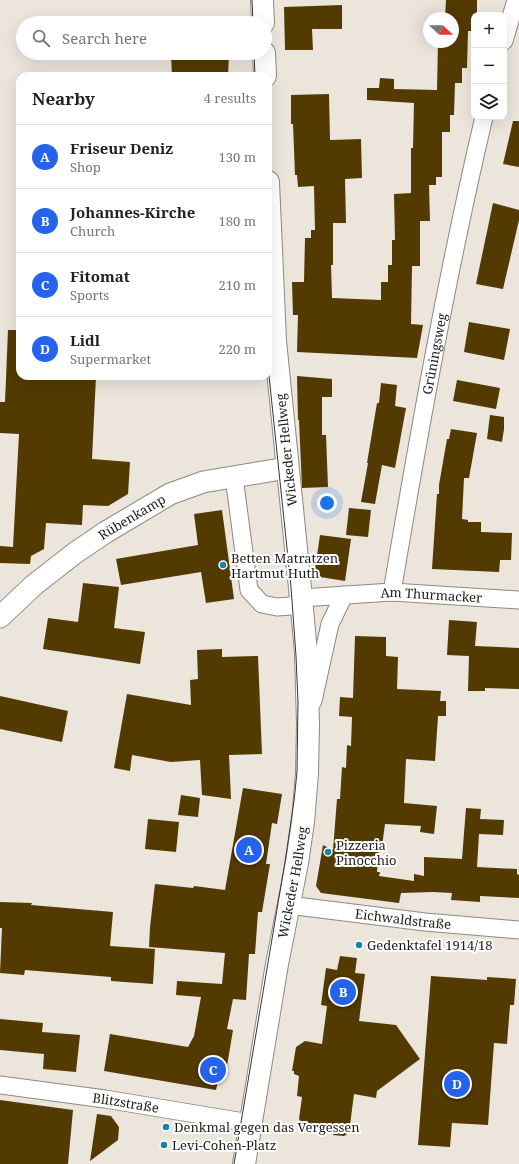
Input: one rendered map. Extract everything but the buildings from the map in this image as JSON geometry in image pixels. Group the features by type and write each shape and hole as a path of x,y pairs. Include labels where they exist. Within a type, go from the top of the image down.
{"main road":[{"path":"262,0 263,16"},
{"path":"264,60 264,72"},
{"name":"Wickeder Hellweg","path":"244,1164 288,905 297,863 303,822 307,773 308,724 306,653 275,341 272,273"}],"street":[{"path":"507,32 516,7"},
{"name":"Grüningsweg","path":"392,592 441,315 456,238 483,120"},
{"name":"Rübenkamp","path":"0,617 34,585 75,553 170,494 203,482 288,468"},
{"path":"234,477 249,590 262,604 277,607 292,606 301,598"},
{"name":"Am Thurmacker","path":"301,598 392,592 519,600"},
{"path":"308,724 330,624 344,595"},
{"name":"Eichwaldstraße","path":"288,905 425,922 519,930"},
{"name":"Blitzstraße","path":"0,1085 105,1099 250,1124"}],"tram line":[{"path":"252,0 253,16"},
{"path":"254,60 255,72"},
{"path":"234,1164 285,862 297,772 298,702 296,656 291,587 269,380"}],"place":[{"name":"Betten Matratzen Hartmut Huth","path":"223,565"},
{"name":"Friseur Deniz","path":"249,850"},
{"name":"Pizzeria Pinocchio","path":"328,852"},
{"name":"Gedenktafel 1914/18","path":"359,945"},
{"name":"Johannes-Kirche","path":"343,992"},
{"name":"Fitomat","path":"213,1070"},
{"name":"Lidl","path":"457,1084"},
{"name":"Denkmal gegen das Vergessen","path":"166,1127"},
{"name":"Levi-Cohen-Platz","path":"164,1145"}]}
